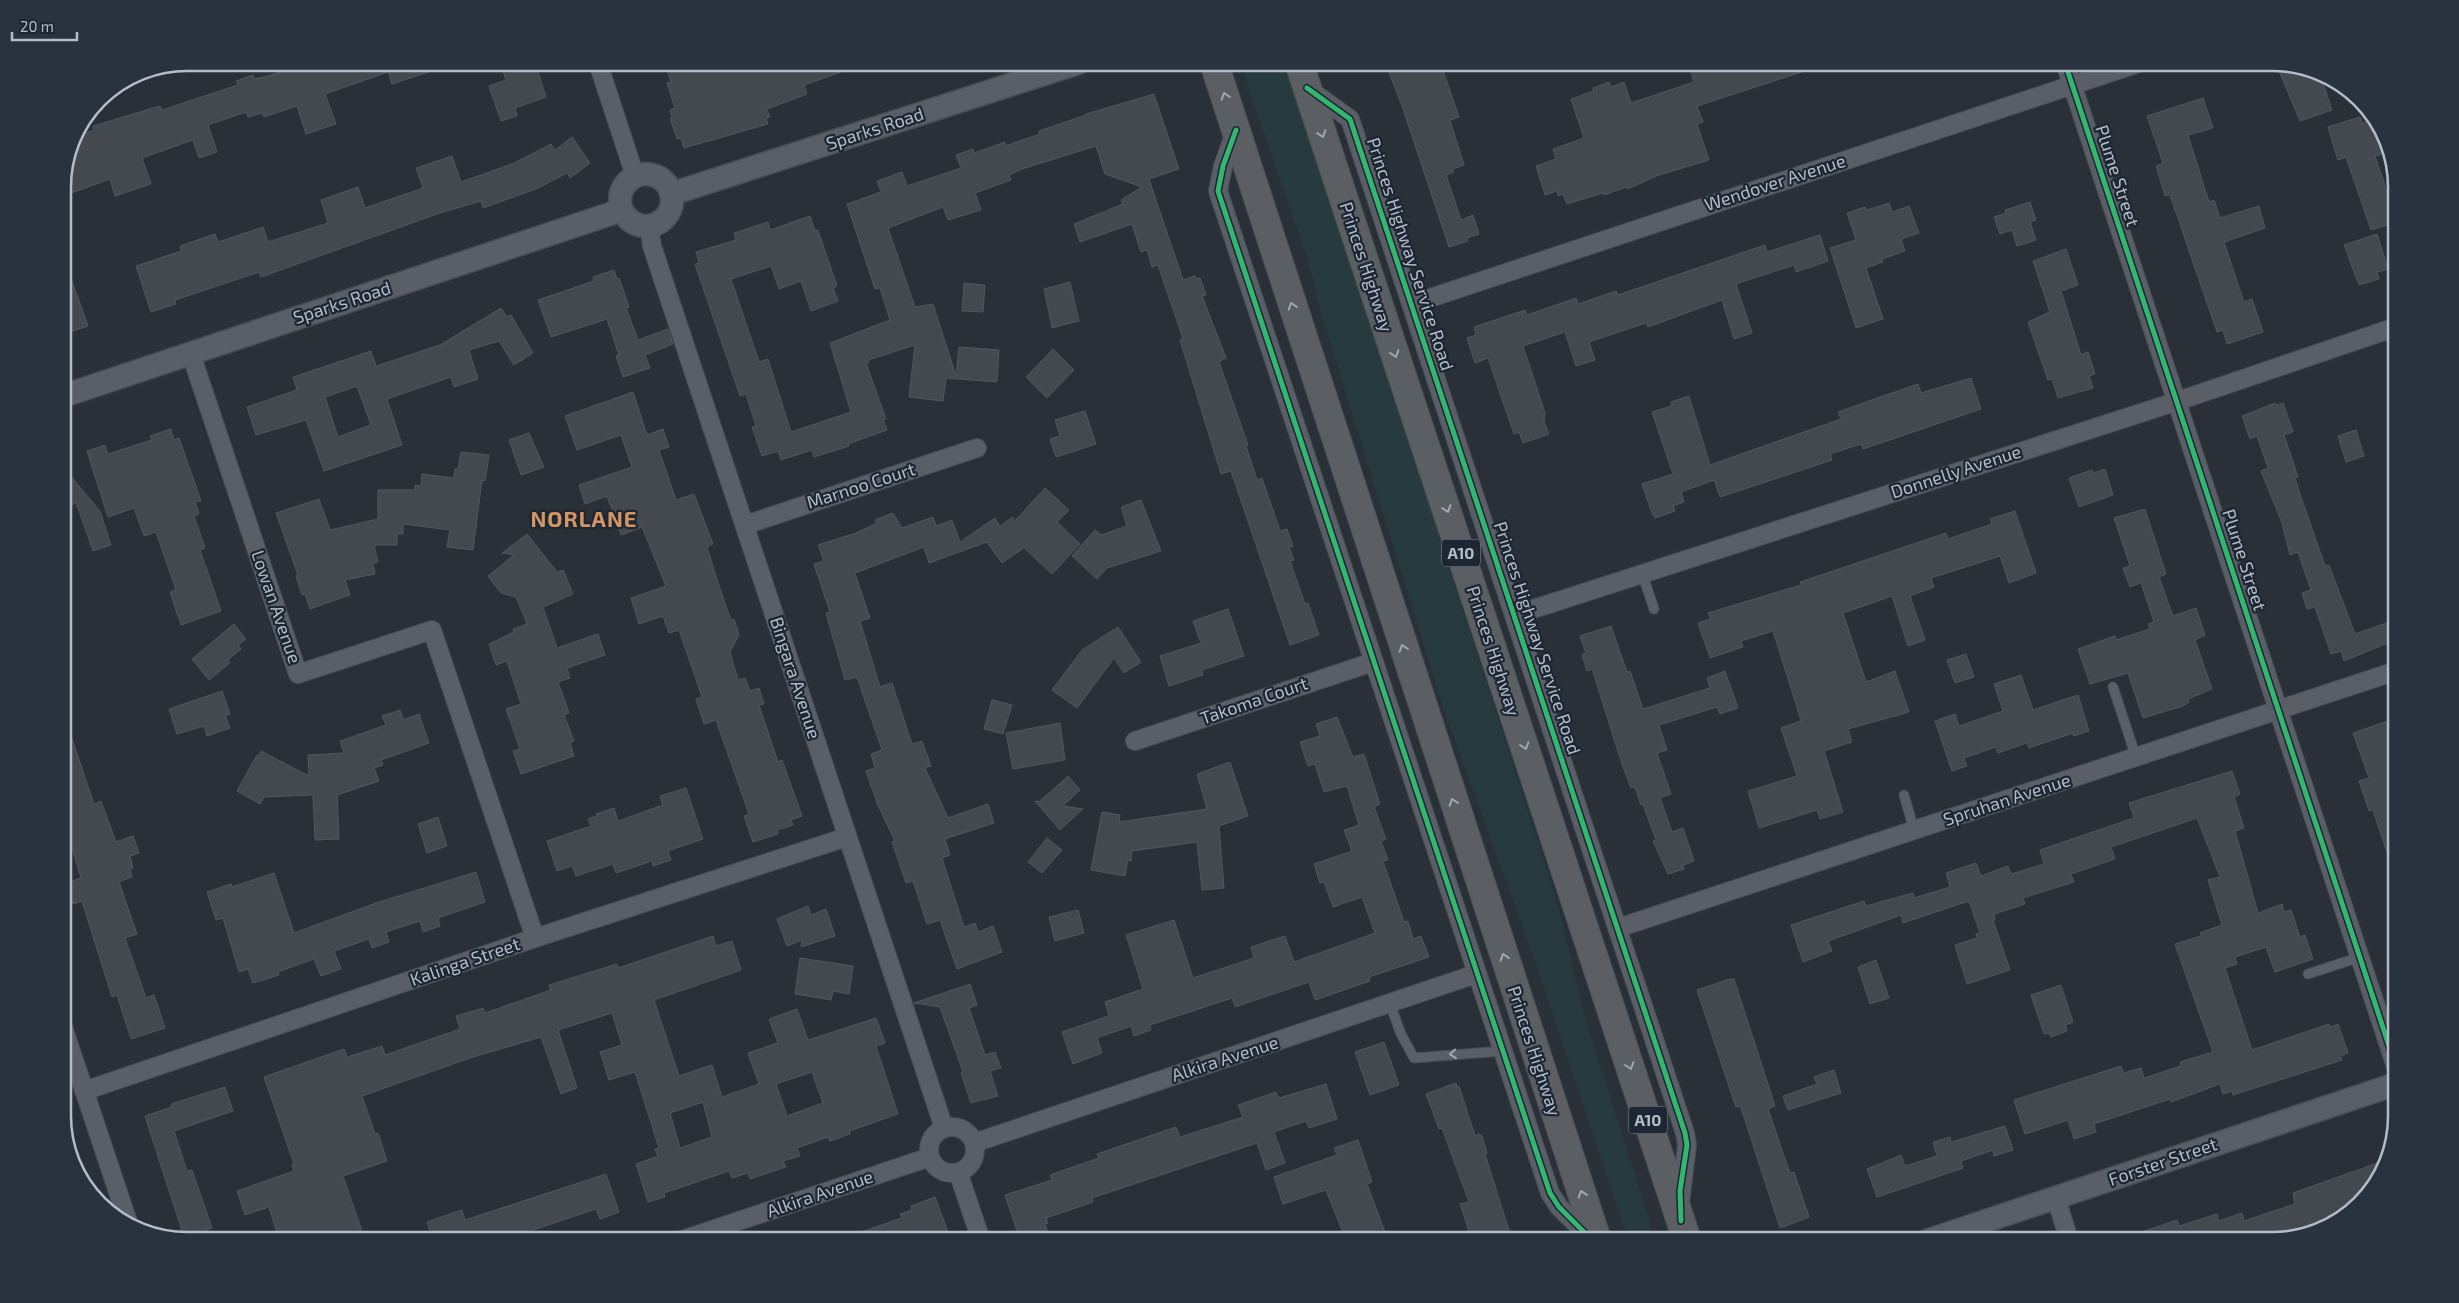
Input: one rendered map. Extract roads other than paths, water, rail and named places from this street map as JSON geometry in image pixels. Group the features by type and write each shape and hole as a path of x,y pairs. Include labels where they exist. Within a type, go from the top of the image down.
{"highway":[{"name":"Princes Highway","path":"1217,71 1594,1232"},
{"name":"Princes Highway","path":"1303,75 1683,1232"}],"street":[{"path":"601,71 635,176"},
{"name":"Sparks Road","path":"671,194 1050,71"},
{"name":"Plume Street","path":"2068,71 2178,400 2388,1043"},
{"name":"Wendover Avenue","path":"1412,304 2112,71"},
{"name":"Princes Highway Service Road","path":"1303,75 1350,119 1618,928 1686,1139 1680,1191 1684,1232"},
{"path":"1236,130 1222,166 1218,191 1476,974 1552,1197 1585,1232"},
{"path":"650,174 658,176 669,187 671,194 670,211 657,223 649,226 633,223 622,210 620,194 628,180 635,176 650,174"},
{"name":"Sparks Road","path":"71,393 622,210"},
{"name":"Bingara Avenue","path":"649,226 652,246 944,1128"},
{"name":"Donnelly Avenue","path":"1514,615 2178,400 2388,330"},
{"name":"Lowan Avenue","path":"191,354 298,674 432,630 535,938"},
{"name":"Marnoo Court","path":"745,525 976,448"},
{"name":"Takoma Court","path":"1135,741 1373,662"},
{"name":"Spruhan Avenue","path":"1618,928 2388,674"},
{"name":"Kalinga Street","path":"84,1092 535,938 847,837"},
{"name":"Alkira Avenue","path":"974,1143 1476,974"},
{"path":"71,1052 124,1213"},
{"name":"Forster Street","path":"1953,1232 2388,1087"},
{"path":"952,1127 964,1130 974,1143 973,1159 968,1166 958,1172 946,1172 939,1169 930,1157 929,1150 932,1138 944,1128 952,1127"},
{"name":"Alkira Avenue","path":"706,1232 930,1157"},
{"path":"958,1172 977,1232"},
{"path":"2056,1198 2067,1232"}],"lane":[{"path":"1642,573 1654,609"},
{"path":"2113,687 2136,757"},
{"path":"1904,795 1914,830"},
{"path":"2308,974 2360,957"},
{"path":"1390,1004 1400,1034 1414,1058 1502,1051"}],"district":[{"name":"NORLANE","path":"584,519"}]}
